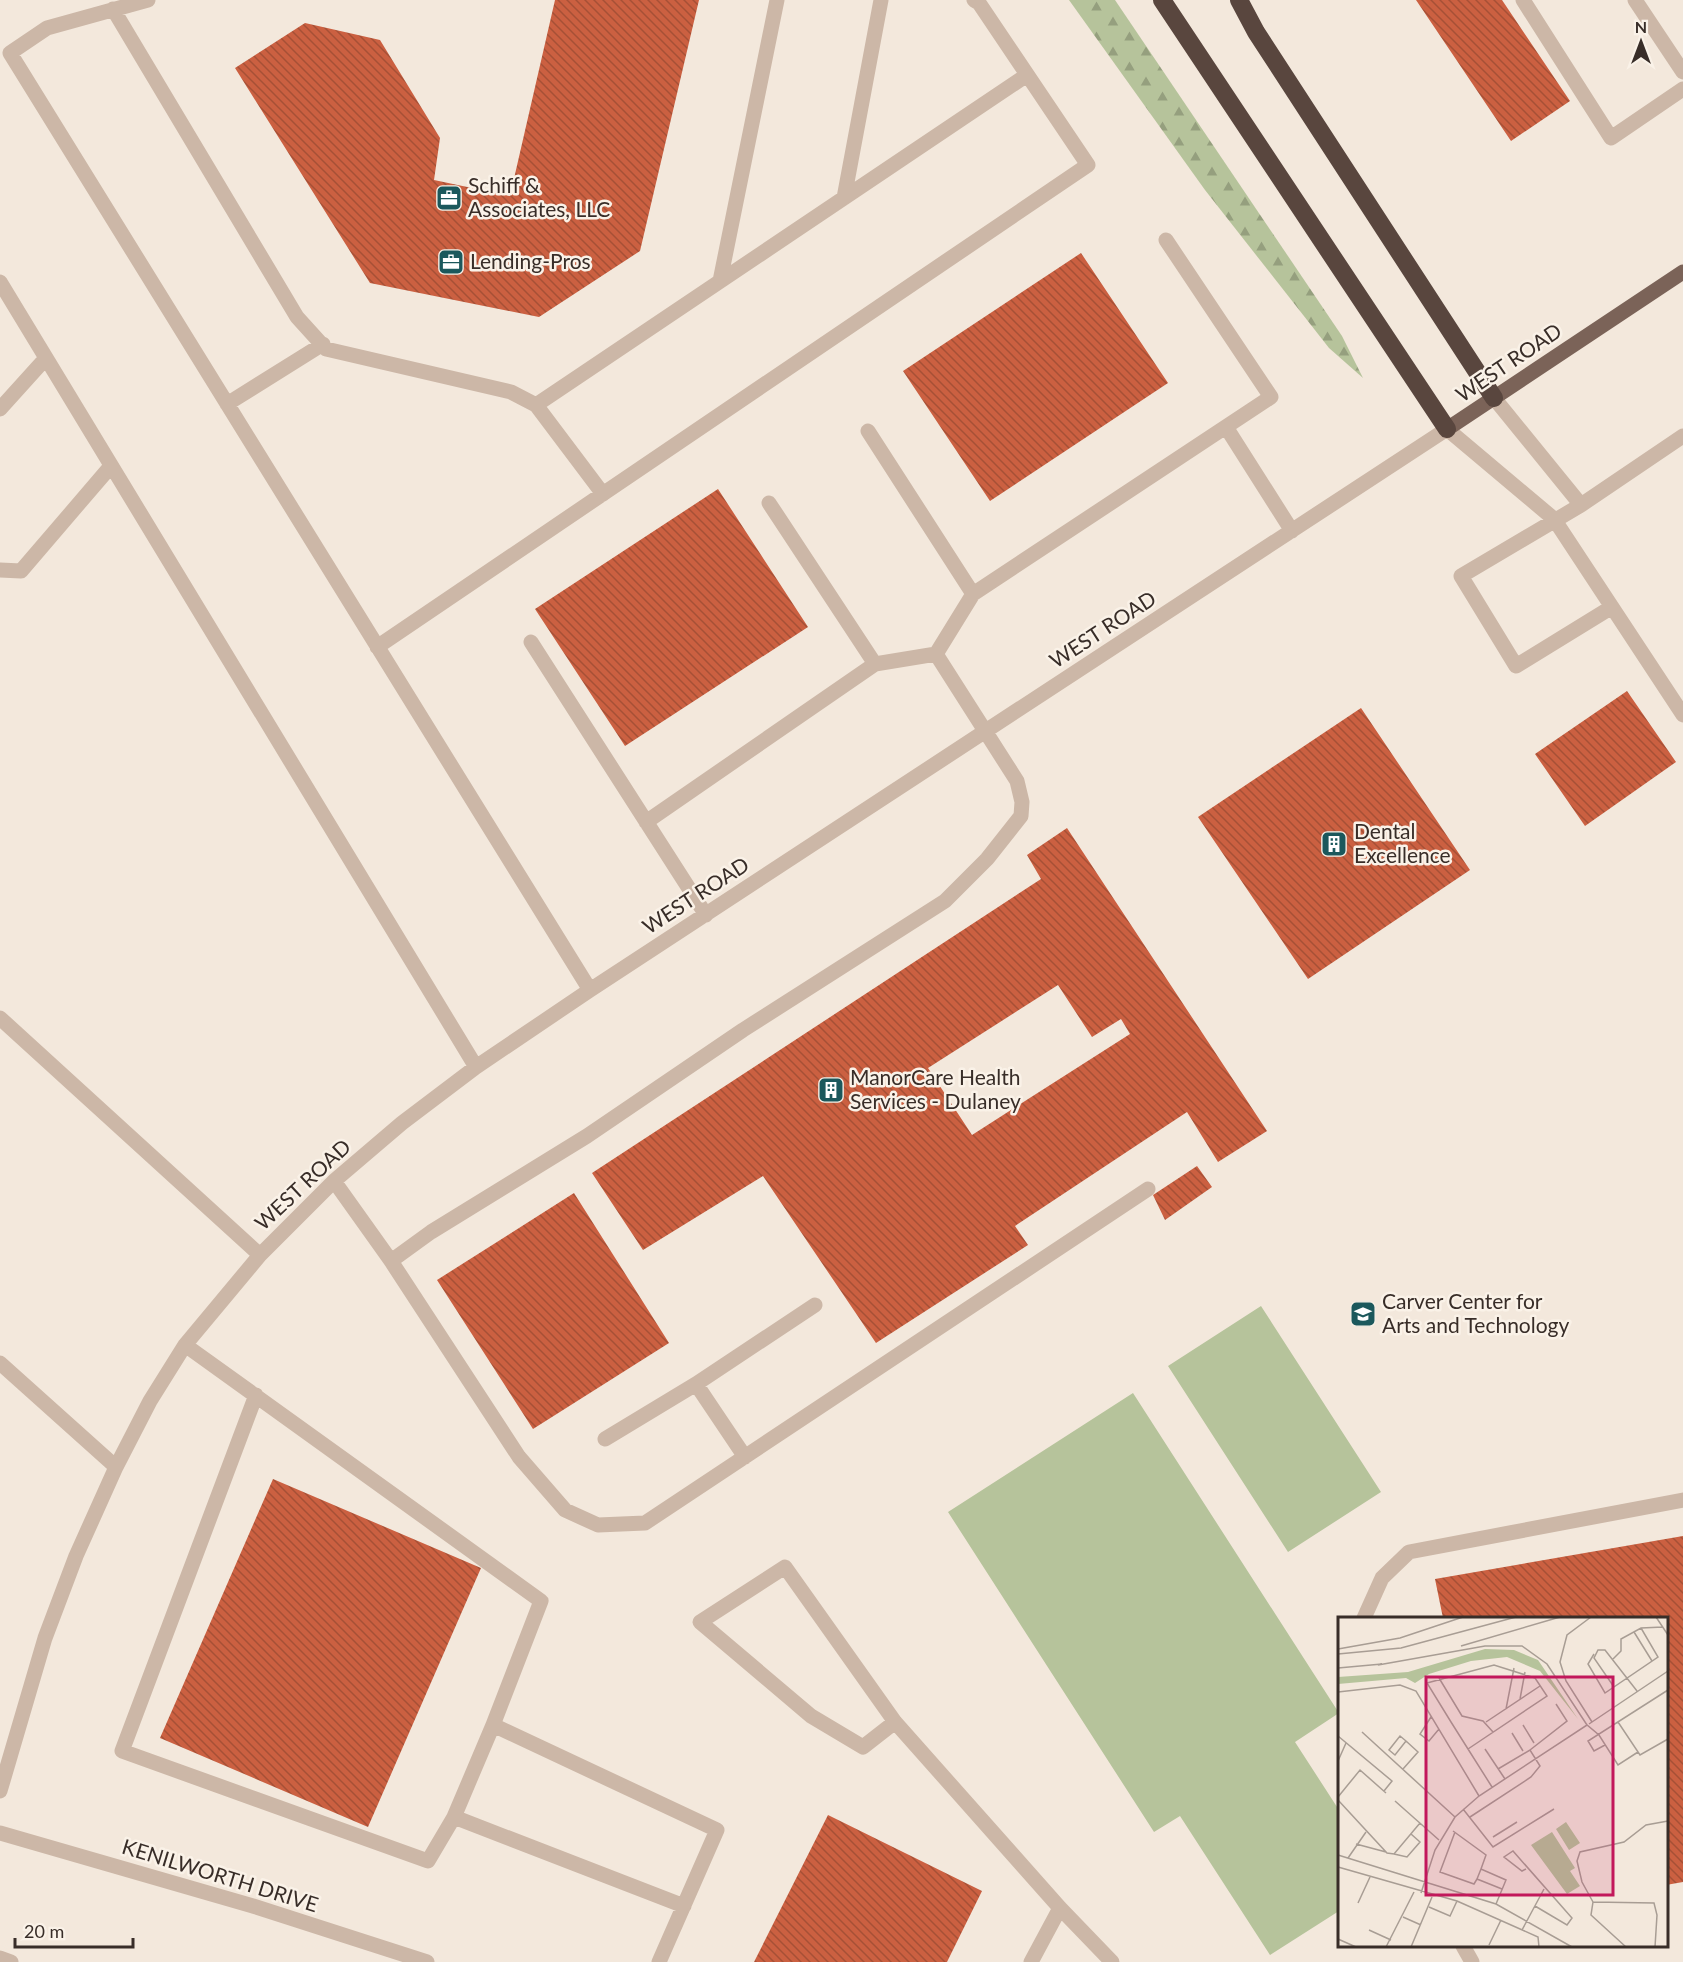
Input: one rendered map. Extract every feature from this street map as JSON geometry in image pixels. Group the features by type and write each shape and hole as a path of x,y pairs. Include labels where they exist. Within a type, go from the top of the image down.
{"highway":[{"path":"1162,0 1447,429"},
{"path":"1239,0 1256,32 1494,398"}],"main road":[{"name":"WEST ROAD","path":"1447,429 1683,272"}],"street":[{"path":"148,0 47,28 10,53 590,990"},
{"path":"720,281 777,0"},
{"path":"844,198 881,0"},
{"path":"377,647 1088,165 979,3 974,0"},
{"path":"1522,0 1611,138 1683,89"},
{"path":"1635,0 1683,72"},
{"path":"113,9 297,317 326,349 511,392 536,405 603,494"},
{"path":"536,405 1027,75"},
{"path":"646,822 875,664 936,654 973,594 1271,397 1166,240"},
{"path":"0,282 476,1066"},
{"path":"227,404 322,344"},
{"path":"0,409 46,358"},
{"path":"1494,398 1581,505"},
{"path":"1226,427 1292,531"},
{"path":"1447,429 1554,519 1683,715"},
{"name":"WEST ROAD","path":"0,1791 45,1638 76,1556 116,1467 150,1401 185,1345 260,1255 334,1181 402,1123 476,1066 1447,429"},
{"path":"868,431 973,594"},
{"path":"1612,607 1516,666 1461,576 1581,505 1683,436"},
{"path":"0,570 21,571 111,466"},
{"path":"769,503 875,664"},
{"path":"531,642 706,915"},
{"path":"391,1261 431,1232 587,1136 743,1030 945,902 987,859 1021,816 1022,802 1017,781 936,654"},
{"path":"0,1018 260,1255"},
{"path":"334,1181 391,1261 519,1457 565,1510 598,1525 645,1523 1148,1189"},
{"path":"605,1439 696,1384 815,1305"},
{"path":"185,1345 256,1395 541,1601 493,1725 454,1817 428,1861 122,1751 256,1395"},
{"path":"0,1363 116,1467"},
{"path":"696,1384 745,1457"},
{"path":"1364,1617 1382,1578 1409,1552 1683,1500"},
{"path":"895,1722 863,1747 811,1716 700,1622 785,1567 895,1722 1060,1908 1112,1962"},
{"path":"493,1725 717,1830 659,1962"},
{"path":"454,1817 684,1906"},
{"name":"KENILWORTH DRIVE","path":"0,1833 253,1906 426,1962"},
{"path":"1031,1962 1060,1908"},
{"path":"1463,1947 1472,1962"},
{"path":"0,1958 11,1962"}],"green space":[{"path":"1069,0 1115,0 1342,336 1363,378 1329,348 1205,190"},
{"path":"1261,1306 1381,1492 1288,1552 1168,1366"},
{"path":"1133,1393 1338,1711 1338,1714 1295,1742 1338,1808 1338,1912 1270,1955 1180,1816 1154,1832 948,1512"}],"building":[{"path":"555,0 699,0 640,251 539,317 370,283 235,68 305,23 380,40 440,138 434,180 510,196"},
{"path":"1416,0 1502,0 1570,101 1511,141"},
{"path":"1081,253 1168,383 990,501 903,371"},
{"path":"718,489 808,627 625,746 535,609"},
{"path":"1627,691 1676,762 1585,826 1535,754"},
{"name":"Dental Excellence","path":"1361,708 1470,870 1308,979 1198,817"},
{"name":"ManorCare Health Services - Dulaney","path":"1067,828 1267,1131 1218,1162 1187,1112 1015,1226 1028,1245 876,1343 763,1176 643,1250 592,1173 1041,879 1027,855","holes":["1058,985 1092,1037 1121,1019 1130,1034 972,1135 928,1068"]},
{"path":"1197,1166 1212,1187 1165,1220 1153,1195"},
{"path":"574,1193 669,1343 533,1429 437,1280"},
{"path":"273,1479 481,1568 368,1827 160,1738"},
{"path":"1683,1536 1683,1882 1668,1885 1668,1617 1443,1617 1435,1579"},
{"path":"828,1815 982,1891 947,1962 754,1962"}],"place":[{"name":"Schiff & Associates, LLC","path":"449,198"},
{"name":"Lending-Pros","path":"451,262"},
{"name":"Dental Excellence","path":"1334,844"},
{"name":"ManorCare Health Services - Dulaney","path":"831,1090"},
{"name":"Carver Center for Arts and Technology","path":"1363,1314"}]}
